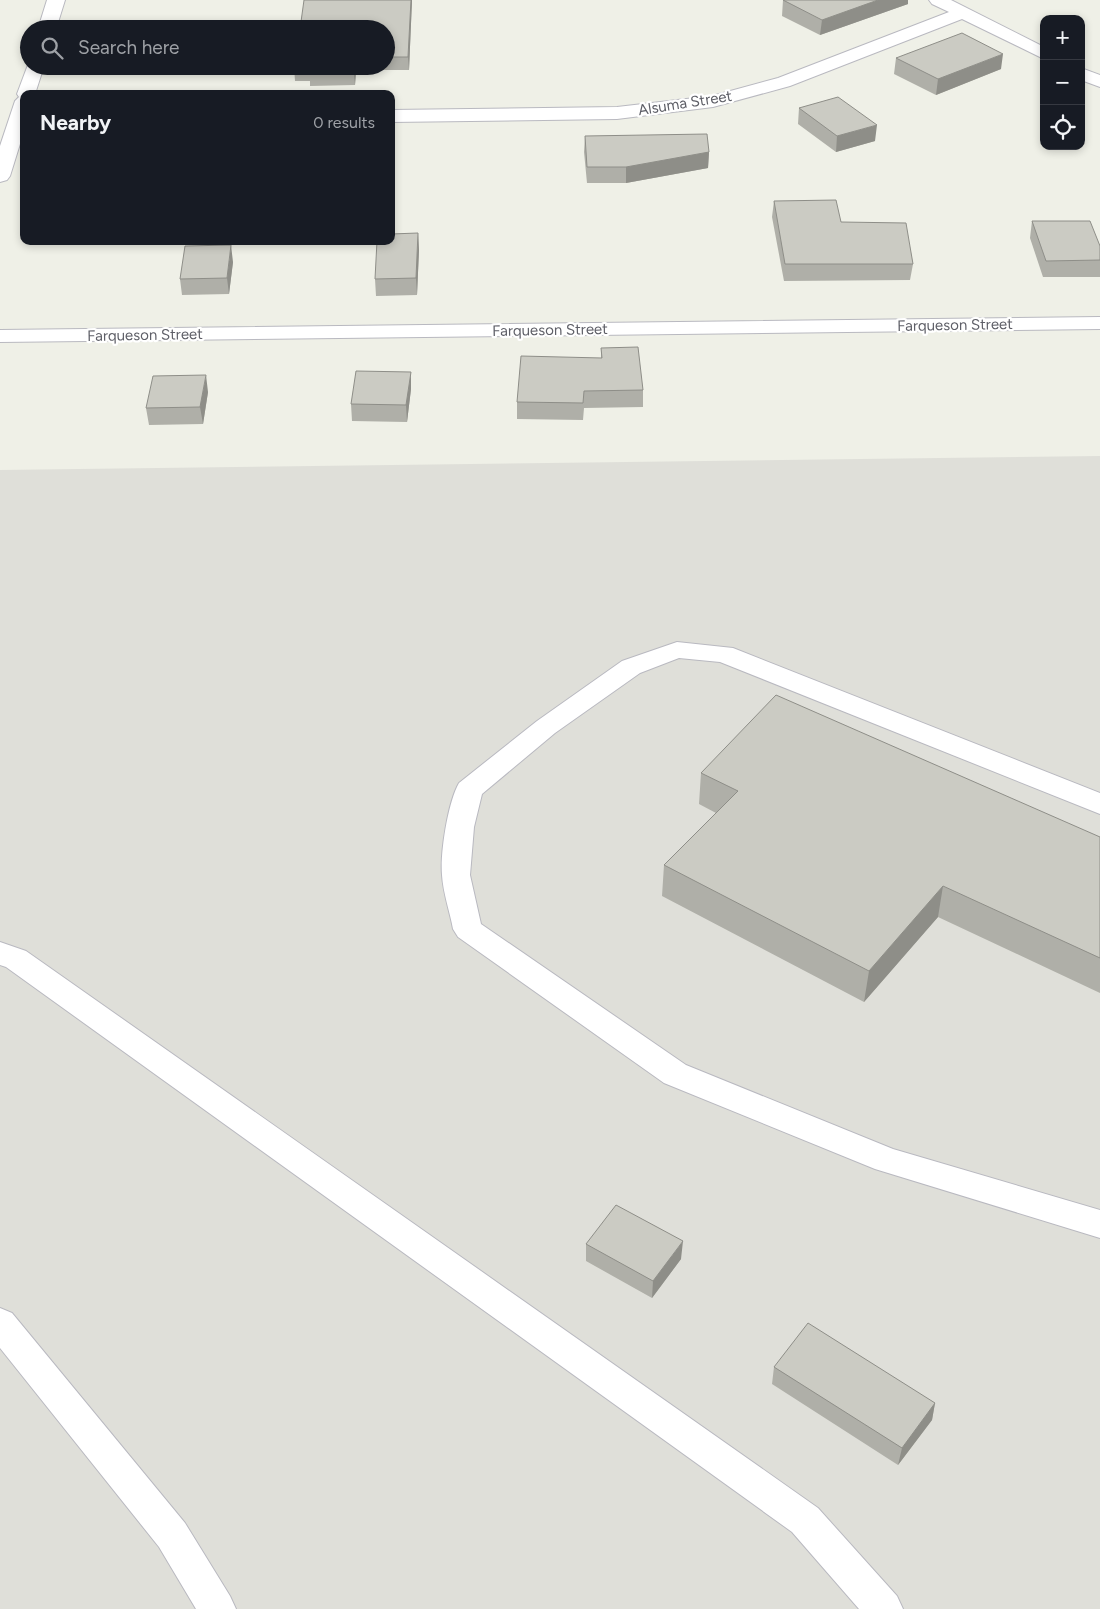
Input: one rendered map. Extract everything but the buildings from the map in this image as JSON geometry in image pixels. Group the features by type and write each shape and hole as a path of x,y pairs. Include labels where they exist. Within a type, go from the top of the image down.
{"street":[{"path":"50,20 56,0"},
{"path":"938,0 1040,52"},
{"name":"Alsuma Street","path":"395,116 617,113 713,101 784,82 963,13"},
{"path":"1085,74 1100,82"},
{"path":"27,90 32,75"},
{"path":"0,176 20,123"},
{"name":"Farqueson Street","path":"0,336 1100,323"},
{"path":"1100,804 724,654 677,650 632,667 546,727 469,790 460,827 456,875 468,929 676,1074 886,1160 1100,1224"},
{"path":"0,953 16,959 805,1520 884,1609"},
{"path":"0,1323 172,1535 217,1609"}],"shaded area":[{"path":"1100,456 1100,1609 0,1609 0,470"}]}
